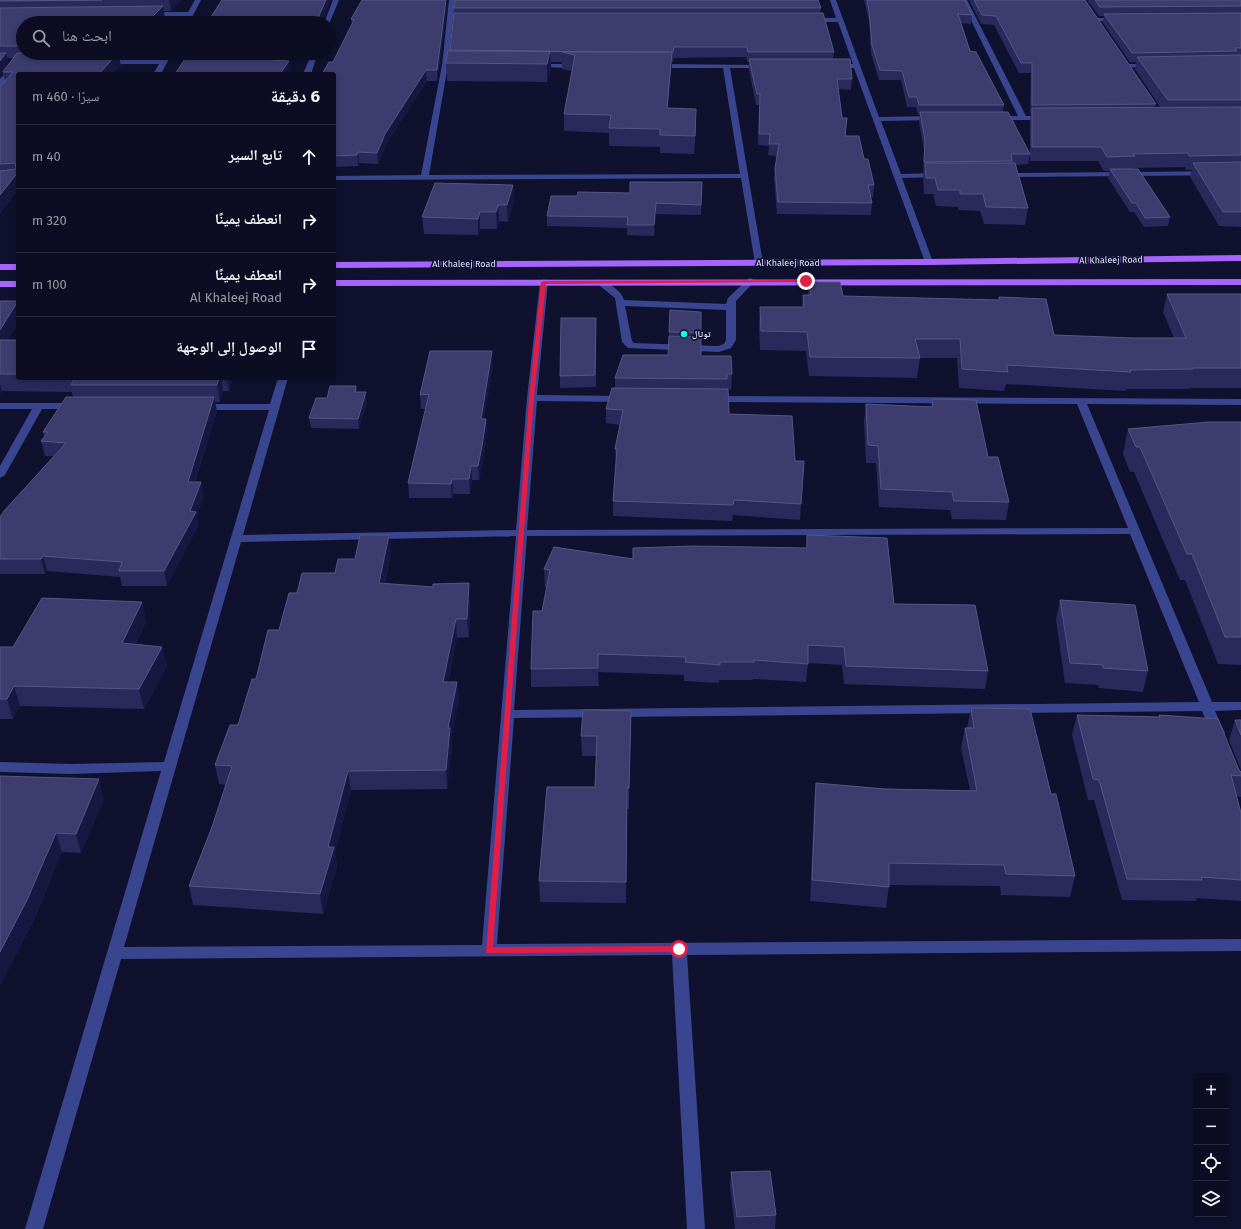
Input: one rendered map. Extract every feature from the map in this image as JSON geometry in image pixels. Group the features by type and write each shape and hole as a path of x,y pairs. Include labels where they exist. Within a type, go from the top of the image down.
{"main road":[{"name":"Al Khaleej Road","path":"336,265 929,262 1241,258"},
{"path":"0,267 16,267"},
{"name":"Al Khaleej Road","path":"336,283 1241,282"},
{"path":"0,284 16,284"}],"street":[{"path":"143,14 191,14 198,0"},
{"path":"330,16 336,0"},
{"path":"424,178 449,66 454,20 452,0"},
{"path":"833,0 896,176 929,262"},
{"path":"964,0 1023,118"},
{"path":"1100,26 1094,17 1126,20"},
{"path":"800,20 840,20"},
{"path":"1123,59 1130,69 1158,66"},
{"path":"308,72 312,60"},
{"path":"0,84 17,62 6,62"},
{"path":"94,62 164,62"},
{"path":"158,72 164,62"},
{"path":"523,66 585,66"},
{"path":"648,66 772,66"},
{"path":"726,66 759,263"},
{"path":"826,66 857,66"},
{"path":"876,119 946,118"},
{"path":"984,118 1054,118"},
{"path":"990,175 1241,173"},
{"path":"896,176 951,175"},
{"path":"336,178 744,176"},
{"path":"489,951 532,398 544,282"},
{"path":"599,282 619,297 627,342 631,346 719,349 728,346 731,340 731,300 751,282"},
{"path":"620,303 731,306"},
{"path":"34,1229 282,380"},
{"path":"532,398 635,399"},
{"path":"699,399 1241,402"},
{"path":"1081,401 1221,741"},
{"path":"0,406 86,406"},
{"path":"0,475 39,406"},
{"path":"188,407 274,407"},
{"path":"236,539 521,533 1135,531"},
{"path":"507,714 1241,706"},
{"path":"0,767 71,769 170,766"},
{"path":"115,954 1241,945"},
{"path":"679,949 696,1229"}],"building":[{"path":"0,0 102,0 0,1"},
{"path":"222,0 326,0 319,16 212,16"},
{"path":"362,0 446,0 437,70 426,70 385,134 377,153 358,152 357,155 336,156 336,72 323,72 329,62 336,60 336,56 354,20 351,19"},
{"path":"455,0 818,0 821,8 454,8"},
{"path":"867,0 965,0 972,15 958,14 970,51 976,52 1004,105 919,105 917,97 909,97 902,71 880,70 872,45"},
{"path":"974,0 1085,0 1156,104 1032,105 1032,63 1021,63 996,16 982,15"},
{"path":"1095,0 1241,0 1241,6 1100,7"},
{"path":"163,6 153,16 16,16 16,46 0,46 0,8"},
{"path":"454,13 823,13 834,52 748,52 747,47 674,47 673,52 450,51"},
{"path":"1241,13 1241,48 1235,48 1237,51 1132,53 1104,14"},
{"path":"448,50 550,51 547,64 446,63"},
{"path":"562,52 672,52 667,108 696,109 695,136 660,135 660,129 609,128 611,115 564,114 575,55"},
{"path":"0,53 6,53 0,61"},
{"path":"16,54 16,60 112,60 101,72 16,72 16,169 15,163 0,164 0,87 13,72 3,72"},
{"path":"1241,55 1241,100 1168,100 1137,57"},
{"path":"749,59 850,59 852,79 837,79 842,118 847,118 845,136 859,136 864,159 868,159 874,185 868,185 872,203 778,202 775,168 779,144 769,144 770,134 759,134 760,94 757,94"},
{"path":"184,60 289,61 281,72 176,72"},
{"path":"1241,107 1241,155 1189,156 1188,153 1133,154 1135,156 1107,157 1101,147 1032,147 1032,108"},
{"path":"920,112 1008,112 1030,154 1011,154 1012,161 924,162 925,140"},
{"path":"1241,162 1241,212 1223,212 1193,163"},
{"path":"925,163 1015,163 1028,208 986,207 983,194 960,194 960,190 938,190 935,178 926,178"},
{"path":"16,169 16,175 0,195 0,171"},
{"path":"1110,169 1138,169 1170,217 1145,218 1136,203 1132,203"},
{"path":"630,182 702,182 701,205 656,203 654,225 627,225 628,217 547,216 551,196 577,196 578,192 630,193"},
{"path":"435,183 513,185 507,205 498,205 496,212 480,212 478,219 422,217"},
{"path":"809,282 840,282 843,296 999,300 999,297 1046,299 1054,335 1134,338 1186,338 1167,294 1241,294 1241,368 1130,370 1131,372 1007,365 1008,372 962,369 960,339 915,339 920,358 810,357 807,332 761,331 760,307 804,307 803,295 811,295"},
{"path":"0,301 16,301 16,304 0,330"},
{"path":"670,310 701,312 701,333 669,332"},
{"path":"561,318 596,318 595,375 560,376"},
{"path":"669,336 701,337 701,356 731,356 732,374 727,374 727,379 615,378 623,355 668,355"},
{"path":"0,340 16,340 16,374 0,374"},
{"path":"430,351 492,351 481,419 486,419 478,466 471,466 469,479 452,479 451,484 408,483 429,394 420,395"},
{"path":"74,380 218,380 217,385 71,385"},
{"path":"330,386 356,386 355,392 366,392 358,419 309,418 316,398 327,398"},
{"path":"612,388 728,389 729,414 792,416 795,461 804,461 801,504 734,500 733,505 613,501 617,449 615,449 623,410 606,409"},
{"path":"66,397 214,397 188,482 201,482 190,511 196,512 164,571 119,571 122,562 43,556 41,559 0,559 0,517 66,443 41,441 48,432 43,432"},
{"path":"932,399 976,400 988,457 998,457 1009,502 954,501 952,492 881,489 878,446 868,445 866,404 933,407"},
{"path":"1209,422 1241,422 1241,637 1225,637 1192,554 1187,554 1140,447 1136,447 1128,429"},
{"path":"360,535 389,535 379,583 433,587 433,584 469,583 467,619 456,619 443,682 457,682 448,728 450,728 446,770 348,771 328,847 334,847 320,894 189,886 212,827 232,766 215,765 230,725 238,725 252,679 256,679 268,630 279,630 289,593 297,593 302,573 335,573 338,559 355,559"},
{"path":"807,535 887,538 894,604 975,605 988,671 846,666 844,647 808,645 808,664 754,660 754,662 720,662 720,665 685,662 686,657 598,654 598,668 531,669 533,611 542,611 550,570 544,569 554,547 633,559 633,548 693,546 807,548"},
{"path":"42,598 142,602 122,643 162,647 139,689 14,686 7,699 0,699 0,647 13,647"},
{"path":"1060,600 1135,605 1148,671 1103,668 1103,665 1070,663"},
{"path":"971,708 1030,709 1051,794 1056,794 1075,876 1006,874 1004,865 889,863 889,887 812,880 816,783 885,789 977,791 965,728 974,728"},
{"path":"583,710 631,711 629,788 627,788 626,882 539,881 547,787 595,787 597,736 581,736"},
{"path":"1077,715 1160,717 1159,715 1218,719 1241,772 1241,776 1231,775 1241,813 1241,880 1201,877 1202,880 1127,879 1099,780 1093,779"},
{"path":"1235,720 1241,720 1241,735"},
{"path":"0,776 99,779 76,834 56,833 27,900 0,952"},
{"path":"770,1171 776,1215 737,1217 731,1172"}],"place":[{"name":"توتال","path":"684,334"}],"route":[{"path":"679,949 489,951 532,398 544,282 806,281"}]}
